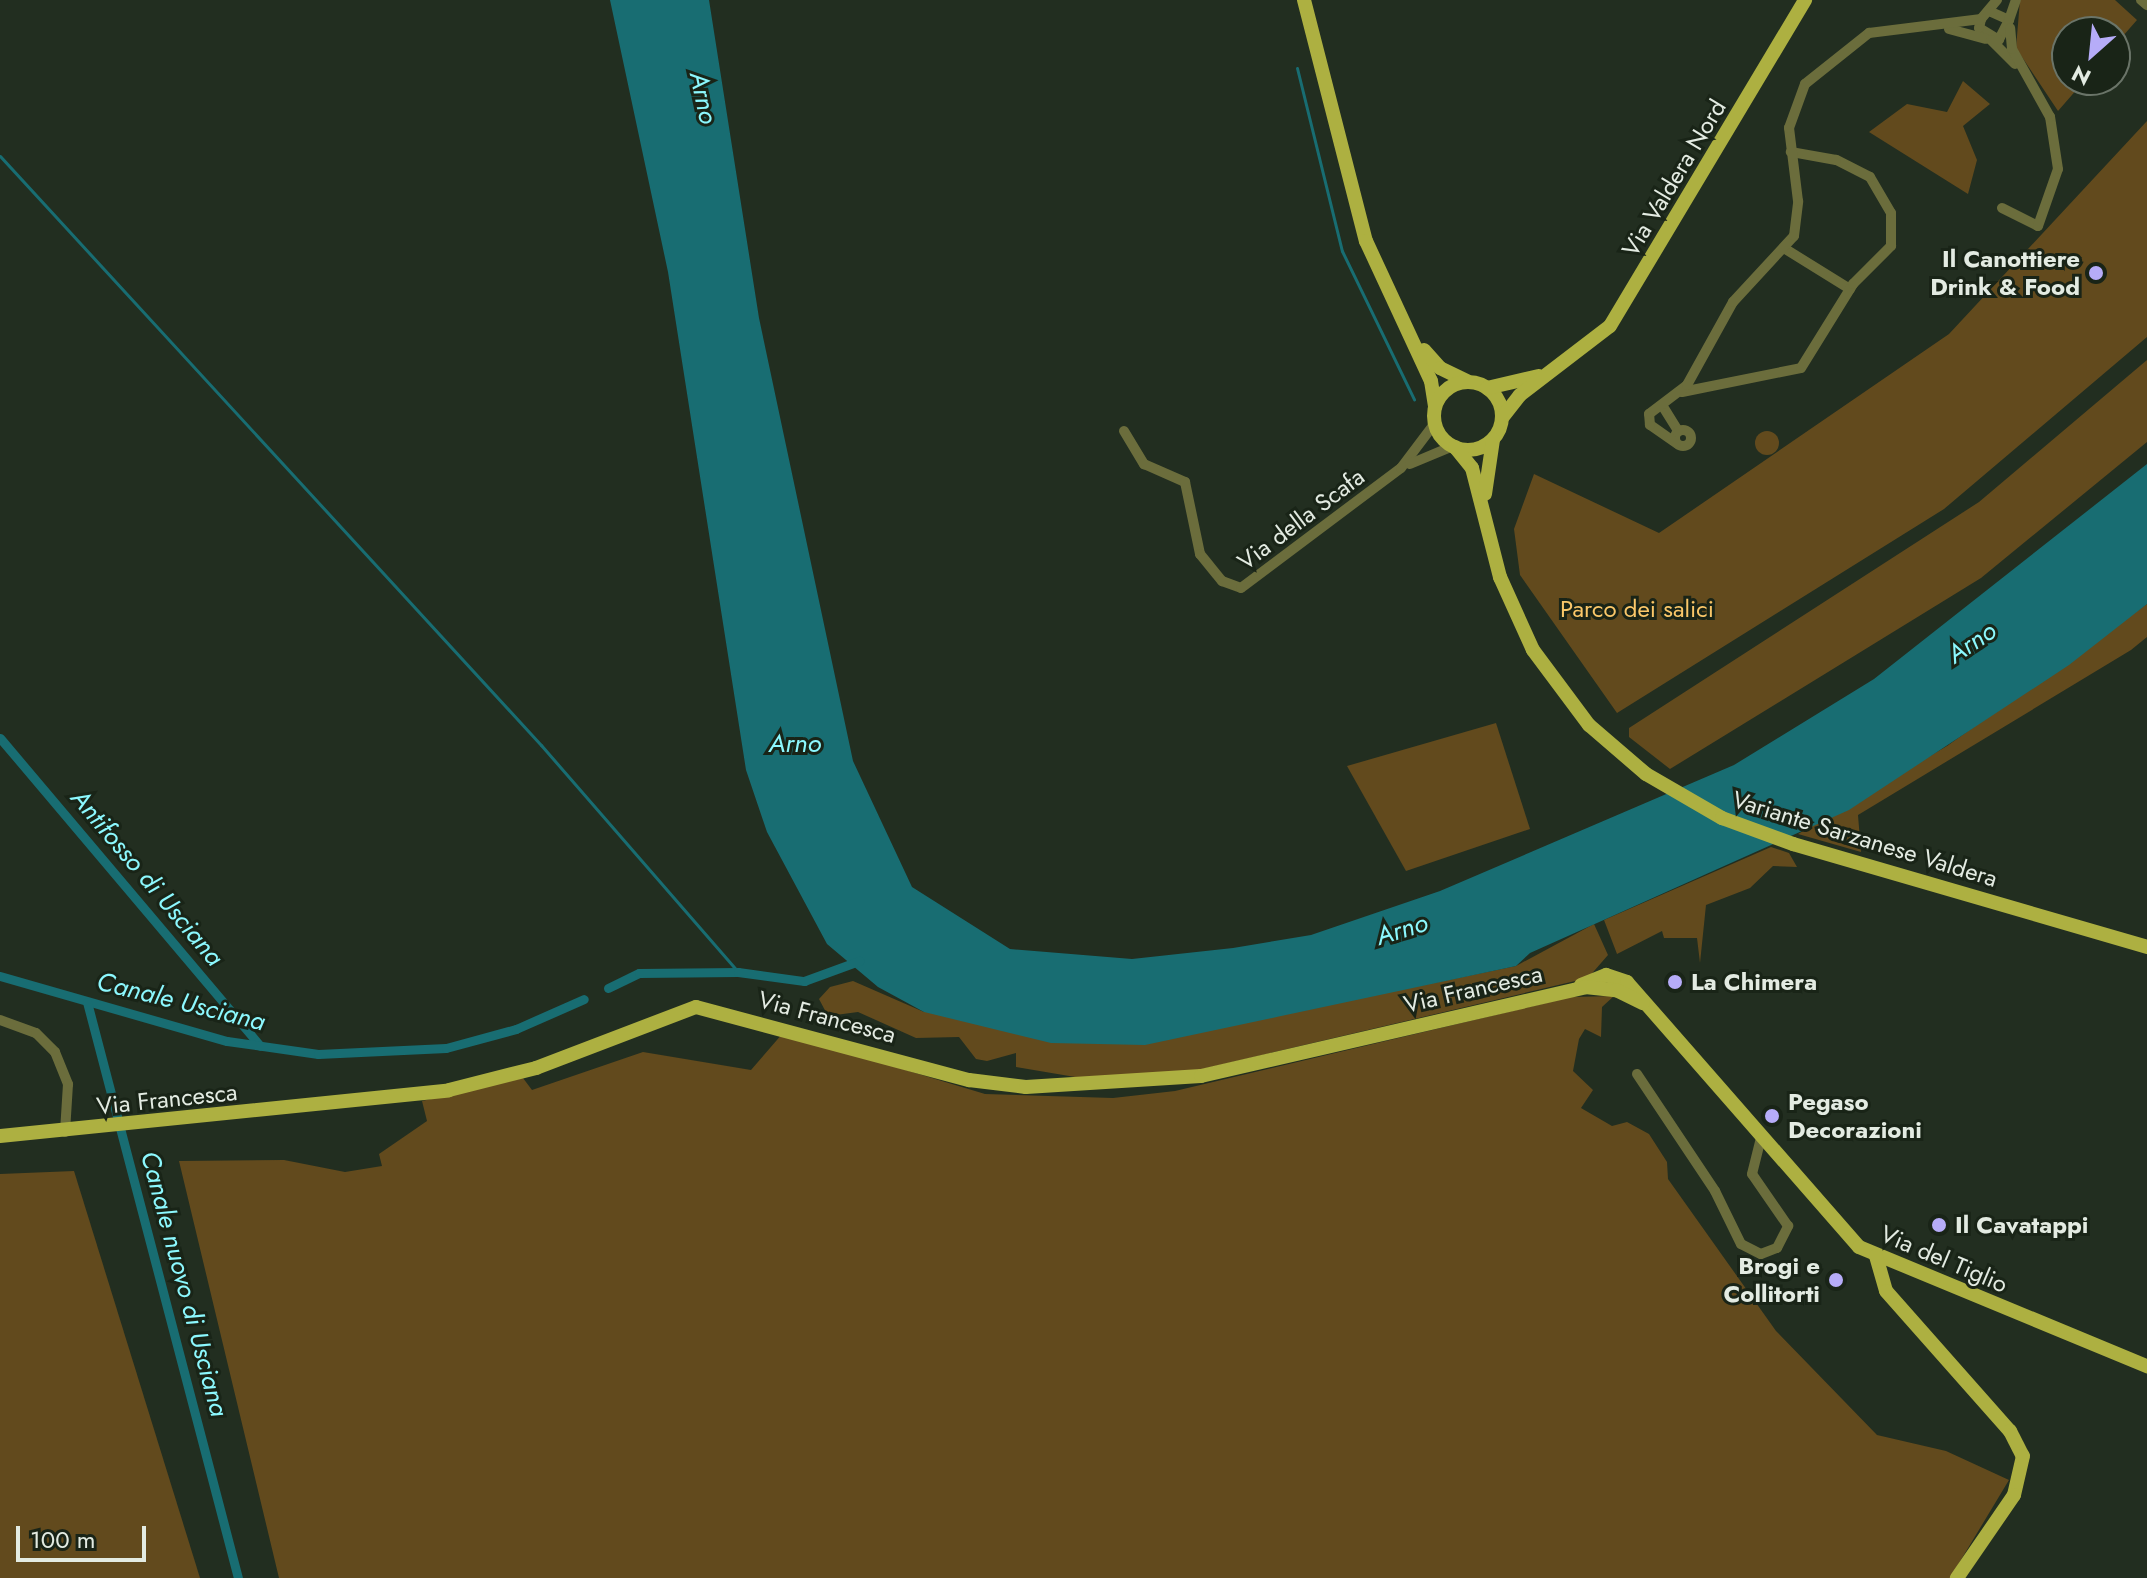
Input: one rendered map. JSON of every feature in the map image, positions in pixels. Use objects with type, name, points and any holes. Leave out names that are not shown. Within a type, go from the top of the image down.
[{"type":"main road","points":[[1304,0],[1362,229],[1406,327],[1435,407],[1435,423],[1454,447],[1476,449],[1494,437]]},
{"type":"main road","name":"Via Valdera Nord","points":[[1502,418],[1520,395],[1565,365],[1625,306],[1805,0]]},
{"type":"main road","points":[[1406,327],[1440,368],[1480,385],[1502,418],[1485,459],[1485,514]]},
{"type":"main road","points":[[1435,407],[1446,389],[1480,385],[1565,365]]},
{"type":"main road","name":"Variante Sarzanese Valdera","points":[[1454,447],[1472,468],[1512,607],[1562,692],[1632,764],[1699,807],[1793,844],[2147,947]]},
{"type":"main road","name":"Via Francesca","points":[[0,1136],[72,1132],[471,1086],[688,1007],[969,1080],[1026,1087],[1201,1076],[1569,990],[1612,975],[1643,1003]]},
{"type":"main road","name":"Via del Tiglio","points":[[1643,1003],[1839,1230],[1876,1256],[2147,1366]]},
{"type":"main road","points":[[1876,1256],[1886,1291],[2010,1431],[2023,1456],[2014,1495],[1957,1578]]},
{"type":"street","points":[[1988,40],[1985,15],[1997,0]]},
{"type":"street","points":[[2002,208],[2035,227],[2048,213],[2055,193],[2057,142],[2043,99],[2010,46],[2009,24],[2016,0]]},
{"type":"street","points":[[2141,0],[2147,5]]},
{"type":"street","points":[[1680,393],[1697,371],[1734,299],[1787,250],[1799,213],[1791,152],[1793,105],[1825,62],[1869,33],[1985,15],[2009,24]]},
{"type":"street","points":[[1988,40],[2009,24]]},
{"type":"street","points":[[1927,25],[1988,40],[2031,80]]},
{"type":"street","points":[[1662,405],[1677,437],[1648,421],[1662,405],[1680,393],[1801,368],[1850,289],[1891,246],[1889,207],[1861,170],[1791,152]]},
{"type":"street","points":[[1787,250],[1850,289]]},
{"type":"street","points":[[1697,371],[1709,385]]},
{"type":"street","points":[[1401,468],[1435,423]]},
{"type":"street","name":"Via della Scafa","points":[[1124,431],[1144,464],[1185,482],[1200,554],[1235,588],[1267,574],[1401,468]]},
{"type":"street","points":[[1401,468],[1454,447]]},
{"type":"street","points":[[0,1020],[36,1033],[55,1052],[68,1084],[72,1132]]},
{"type":"street","points":[[1637,1074],[1741,1244],[1761,1254],[1777,1248],[1788,1226],[1752,1174],[1760,1141]]},
{"type":"green space","points":[[2020,0],[2115,0],[2137,20],[2131,27],[2131,16],[2051,16],[2051,96],[2071,96],[2058,111],[2016,48]]},
{"type":"green space","points":[[1963,81],[1990,104],[1963,126],[1977,160],[1968,194],[1869,132],[1907,104],[1947,112]]},
{"type":"green space","name":"Parco dei salici","points":[[2147,121],[2147,337],[1944,509],[1617,713],[1520,575],[1514,529],[1534,474],[1659,533],[1949,334]]},
{"type":"green space","points":[[2147,360],[2147,442],[1981,578],[1670,769],[1629,737],[1629,728],[1979,502]]},
{"type":"green space","points":[[1767,431],[1776,434],[1779,443],[1776,452],[1767,455],[1758,452],[1755,443],[1758,434]]},
{"type":"green space","points":[[2147,604],[2147,637],[2131,650],[1858,815],[1861,852],[1798,834],[1947,746]]},
{"type":"green space","points":[[1496,723],[1530,829],[1406,871],[1347,766]]},
{"type":"green space","points":[[1771,847],[1789,853],[1797,867],[1773,866],[1750,888],[1706,905],[1700,963],[1697,938],[1664,938],[1662,931],[1617,954],[1604,920]]},
{"type":"green space","points":[[1594,924],[1608,955],[1588,978],[1190,1072],[1081,1078],[1016,1067],[1016,1053],[987,1061],[976,1059],[959,1037],[916,1038],[858,1012],[828,1016],[819,999],[830,987],[853,981],[924,1012],[1273,1016],[1516,966]]},
{"type":"green space","points":[[1614,996],[1602,1007],[1601,1037],[1585,1029],[1579,1039],[1573,1071],[1593,1090],[1581,1108],[1612,1126],[1627,1122],[1649,1134],[1667,1162],[1668,1179],[1776,1331],[1877,1435],[1946,1451],[2009,1480],[1950,1578],[279,1578],[179,1161],[284,1160],[345,1172],[382,1166],[379,1154],[427,1121],[422,1101],[523,1078],[532,1090],[643,1052],[751,1070],[783,1033],[985,1094],[1113,1098],[1175,1091],[1571,997]]},
{"type":"green space","points":[[74,1171],[200,1578],[0,1578],[0,1174]]},
{"type":"water","name":"Arno","points":[[610,0],[709,0],[759,318],[853,761],[912,887],[1010,949],[1132,959],[1233,948],[1311,935],[1440,891],[1734,765],[1874,679],[2147,464],[2147,604],[2069,665],[1849,810],[1530,953],[1516,966],[1145,1045],[1051,1043],[924,1012],[878,987],[827,944],[767,832],[746,770],[668,272]]},
{"type":"waterway","points":[[1297,68],[1342,251],[1414,399]]},
{"type":"waterway","points":[[0,156],[541,745],[738,972]]},
{"type":"waterway","name":"Antifosso di Usciana","points":[[0,738],[260,1046]]},
{"type":"waterway","name":"Canale Usciana","points":[[608,988],[639,973],[738,972],[804,981],[859,961]]},
{"type":"waterway","name":"Canale Usciana","points":[[0,976],[227,1041],[318,1054],[446,1048],[516,1029],[584,999]]},
{"type":"waterway","name":"Canale nuovo di Usciana","points":[[87,1002],[238,1578]]},
{"type":"place","name":"Il Canottiere Drink & Food","points":[[2096,273]]},
{"type":"place","name":"La Chimera","points":[[1675,982]]},
{"type":"place","name":"Pegaso Decorazioni","points":[[1772,1116]]},
{"type":"place","name":"Il Cavatappi","points":[[1939,1225]]},
{"type":"place","name":"Brogi e Collitorti","points":[[1836,1280]]}]
